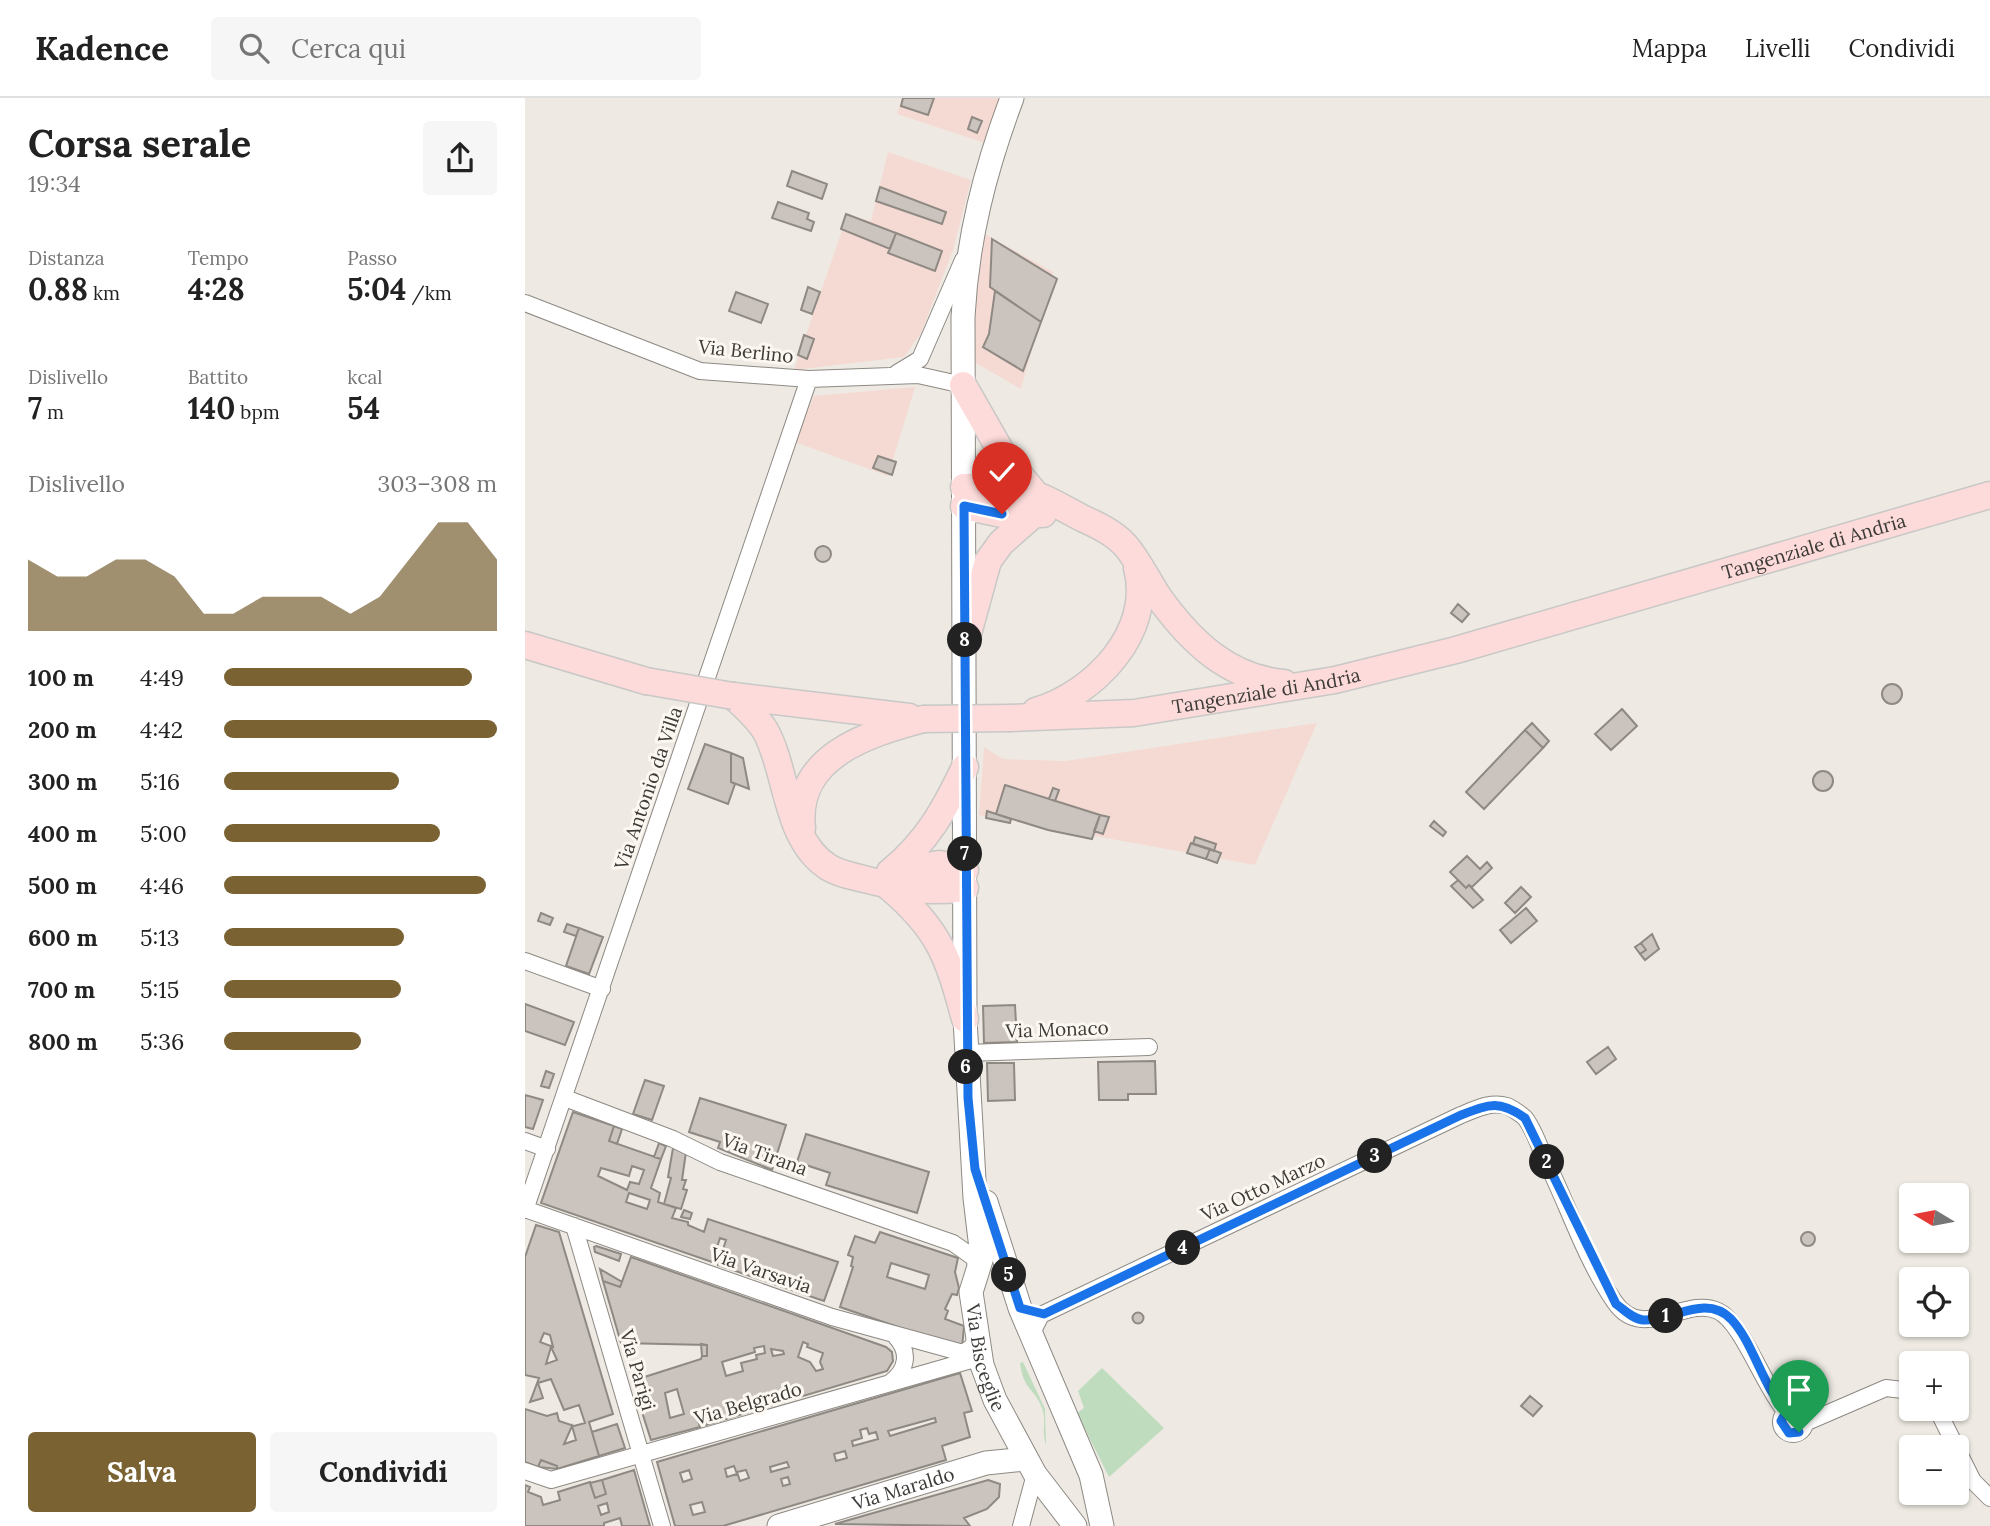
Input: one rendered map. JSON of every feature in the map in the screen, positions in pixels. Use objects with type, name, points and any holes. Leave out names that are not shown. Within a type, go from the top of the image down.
[{"type":"main road","name":"Via Bisceglie","points":[[1012,98],[979,196],[968,248],[963,385],[965,1019],[975,1198],[982,1257],[971,1292],[982,1365],[1010,1430],[1031,1467],[1075,1526]]},
{"type":"main road","points":[[963,385],[1033,503]]},
{"type":"main road","points":[[964,497],[988,486],[1079,516],[1110,532],[1135,560],[1160,599],[1193,638],[1238,673],[1286,683],[1335,680]]},
{"type":"main road","name":"Tangenziale di Andria","points":[[525,645],[646,681],[733,696],[923,719],[1134,713],[1335,680],[1456,650],[1990,495]]},
{"type":"main road","points":[[965,640],[988,561],[1033,503]]},
{"type":"main road","points":[[1011,718],[1051,707],[1075,694],[1089,685],[1112,659],[1130,634],[1138,610],[1141,583],[1135,560]]},
{"type":"main road","points":[[733,696],[755,717],[769,739],[804,838],[816,856],[829,868],[882,879],[939,864],[965,879]]},
{"type":"main road","points":[[804,838],[803,800],[807,788],[823,765],[849,744],[923,719]]},
{"type":"main road","points":[[882,879],[910,856],[933,830],[965,767]]},
{"type":"main road","points":[[882,879],[914,909],[936,936],[951,968],[965,1019]]},
{"type":"main road","name":"Via Bisceglie","points":[[975,1169],[1027,1314],[1094,1484],[1102,1526]]},
{"type":"main road","points":[[973,1313],[977,1293],[989,1281],[999,1282],[1027,1314]]},
{"type":"main road","points":[[986,1463],[1005,1447],[1010,1430]]},
{"type":"main road","name":"Via Maraldo","points":[[779,1526],[824,1520],[986,1463],[1031,1467]]},
{"type":"main road","points":[[1055,1500],[1070,1510],[1084,1509],[1091,1500],[1094,1484]]},
{"type":"street","name":"Via Berlino","points":[[891,375],[920,359],[968,248]]},
{"type":"street","name":"Via Berlino","points":[[525,303],[700,371],[810,379],[931,376],[963,385]]},
{"type":"street","name":"Via Antonio da Villa","points":[[525,1209],[810,379]]},
{"type":"street","points":[[525,961],[602,989]]},
{"type":"street","name":"Via Monaco","points":[[966,1053],[1149,1047]]},
{"type":"street","name":"Via Tirana","points":[[565,1098],[673,1139],[720,1162],[953,1243],[974,1258],[978,1276]]},
{"type":"street","name":"Via Otto Marzo","points":[[1027,1314],[1461,1115],[1487,1105],[1508,1106],[1525,1118],[1616,1304],[1635,1318],[1646,1320],[1701,1308],[1717,1310],[1731,1320],[1771,1395],[1786,1412],[1781,1421],[1789,1433],[1799,1432],[1805,1423],[1886,1388],[1899,1390]]},
{"type":"street","points":[[525,1141],[547,1149]]},
{"type":"street","points":[[953,1243],[966,1238],[973,1228],[975,1198]]},
{"type":"street","name":"Via Varsavia","points":[[525,1209],[896,1337],[963,1353],[973,1346],[976,1336]]},
{"type":"street","name":"Via Parigi","points":[[574,1226],[662,1526]]},
{"type":"street","points":[[889,1384],[901,1372],[905,1361],[904,1346],[896,1337]]},
{"type":"street","name":"Via Belgrado","points":[[525,1471],[551,1480],[971,1360],[982,1365]]},
{"type":"street","points":[[1943,1421],[1973,1481],[1990,1498]]},
{"type":"street","points":[[1021,1526],[1031,1467]]},
{"type":"street","points":[[1026,1508],[1037,1501],[1055,1500]]},
{"type":"shaded area","points":[[902,98],[1000,98],[985,143],[897,114]]},
{"type":"shaded area","points":[[888,152],[971,180],[953,250],[921,333],[904,357],[794,370],[847,216],[871,221]]},
{"type":"shaded area","points":[[981,232],[1053,272],[1021,389],[972,361]]},
{"type":"shaded area","points":[[915,387],[888,476],[795,442],[814,396]]},
{"type":"shaded area","points":[[1317,723],[1255,865],[979,815],[984,747],[1003,759],[1066,761]]},
{"type":"green space","points":[[1023,1362],[1045,1409],[1046,1445],[1043,1413],[1039,1401],[1024,1379],[1020,1363]]},
{"type":"green space","points":[[1102,1368],[1164,1428],[1109,1477],[1077,1413],[1084,1408],[1078,1391]]},
{"type":"building","points":[[903,98],[934,98],[928,115],[901,106]]},
{"type":"building","points":[[972,117],[982,121],[977,133],[968,129]]},
{"type":"building","points":[[792,171],[827,184],[822,199],[787,186]]},
{"type":"building","points":[[880,187],[946,212],[942,224],[876,201]]},
{"type":"building","points":[[778,202],[809,213],[807,219],[814,222],[811,231],[772,218]]},
{"type":"building","points":[[846,214],[896,233],[890,249],[841,229]]},
{"type":"building","points":[[896,233],[942,251],[935,271],[888,253]]},
{"type":"building","points":[[992,239],[1057,279],[1041,322],[990,287]]},
{"type":"building","points":[[808,287],[820,292],[812,314],[801,310]]},
{"type":"building","points":[[995,291],[1041,322],[1023,371],[983,347],[989,334]]},
{"type":"building","points":[[736,292],[768,304],[761,323],[729,311]]},
{"type":"building","points":[[804,335],[814,339],[807,359],[798,355]]},
{"type":"building","points":[[878,456],[896,462],[892,475],[873,468]]},
{"type":"building","points":[[823,546],[829,548],[829,560],[823,562],[817,560],[815,554],[817,548]]},
{"type":"building","points":[[1458,604],[1469,614],[1462,622],[1451,613]]},
{"type":"building","points":[[1892,684],[1899,687],[1902,694],[1899,701],[1892,704],[1885,701],[1882,694],[1885,687]]},
{"type":"building","points":[[1622,709],[1637,726],[1611,750],[1595,734]]},
{"type":"building","points":[[1532,723],[1549,741],[1543,748],[1525,730]]},
{"type":"building","points":[[1525,730],[1543,748],[1484,809],[1466,792]]},
{"type":"building","points":[[705,744],[731,753],[731,782],[735,784],[728,804],[688,789]]},
{"type":"building","points":[[731,753],[743,758],[749,789],[731,782]]},
{"type":"building","points":[[1823,771],[1830,774],[1833,781],[1830,788],[1823,791],[1816,788],[1813,781],[1816,774]]},
{"type":"building","points":[[1005,785],[1100,815],[1092,839],[1048,830],[996,814]]},
{"type":"building","points":[[1053,788],[1059,790],[1055,801],[1049,799]]},
{"type":"building","points":[[987,811],[1011,819],[1010,823],[986,818]]},
{"type":"building","points":[[1100,815],[1109,817],[1103,834],[1094,831]]},
{"type":"building","points":[[1434,821],[1446,832],[1443,836],[1430,826]]},
{"type":"building","points":[[1195,837],[1216,844],[1214,851],[1193,844]]},
{"type":"building","points":[[1191,843],[1210,849],[1206,859],[1187,853]]},
{"type":"building","points":[[1210,849],[1221,853],[1217,863],[1206,859]]},
{"type":"building","points":[[1467,856],[1480,869],[1487,862],[1492,868],[1472,887],[1469,885],[1466,888],[1450,872]]},
{"type":"building","points":[[1458,880],[1466,888],[1469,885],[1483,900],[1473,908],[1451,886]]},
{"type":"building","points":[[1521,887],[1531,897],[1515,913],[1505,903]]},
{"type":"building","points":[[1526,908],[1537,921],[1511,943],[1500,930]]},
{"type":"building","points":[[541,913],[553,918],[550,925],[538,921]]},
{"type":"building","points":[[567,924],[579,928],[576,936],[564,932]]},
{"type":"building","points":[[579,928],[603,937],[589,974],[566,966]]},
{"type":"building","points":[[1652,934],[1659,949],[1645,960],[1640,954],[1646,950],[1641,943]]},
{"type":"building","points":[[1641,943],[1646,950],[1640,954],[1635,947]]},
{"type":"building","points":[[525,1004],[574,1022],[565,1045],[525,1031]]},
{"type":"building","points":[[1015,1005],[1017,1042],[984,1043],[983,1006]]},
{"type":"building","points":[[1608,1047],[1616,1059],[1596,1074],[1587,1062]]},
{"type":"building","points":[[1155,1061],[1156,1094],[1128,1094],[1128,1100],[1099,1100],[1098,1062]]},
{"type":"building","points":[[987,1063],[1014,1063],[1015,1100],[988,1101]]},
{"type":"building","points":[[546,1071],[554,1074],[549,1088],[541,1086]]},
{"type":"building","points":[[645,1080],[664,1086],[652,1120],[633,1114]]},
{"type":"building","points":[[525,1095],[543,1100],[533,1129],[525,1127]]},
{"type":"building","points":[[700,1098],[786,1125],[772,1170],[718,1148],[720,1142],[689,1132]]},
{"type":"building","points":[[573,1112],[614,1126],[609,1141],[661,1159],[651,1188],[660,1193],[658,1202],[676,1208],[672,1218],[688,1222],[688,1225],[704,1232],[708,1219],[838,1262],[824,1301],[718,1265],[726,1240],[720,1238],[712,1262],[541,1203]],"holes":[[[632,1166],[644,1170],[639,1184],[630,1182],[627,1190],[598,1176],[601,1168],[629,1176]],[[629,1193],[650,1200],[647,1209],[626,1202]]]},
{"type":"building","points":[[614,1126],[622,1129],[617,1144],[609,1141]]},
{"type":"building","points":[[806,1134],[929,1172],[917,1213],[826,1185],[830,1173],[797,1162]]},
{"type":"building","points":[[659,1143],[666,1146],[661,1159],[654,1157]]},
{"type":"building","points":[[673,1148],[686,1152],[682,1180],[686,1180],[683,1189],[687,1190],[681,1209],[664,1204],[671,1178],[668,1177]]},
{"type":"building","points":[[684,1210],[692,1213],[690,1219],[681,1217]]},
{"type":"building","points":[[536,1225],[559,1232],[613,1414],[589,1422],[599,1456],[557,1469],[557,1466],[541,1460],[538,1467],[525,1462],[525,1409],[547,1416],[557,1413],[559,1421],[574,1426],[585,1423],[579,1405],[564,1410],[551,1379],[538,1383],[543,1398],[530,1402],[539,1378],[525,1375],[525,1257]],"holes":[[[544,1333],[550,1335],[553,1347],[540,1342]],[[551,1347],[557,1360],[546,1364]],[[572,1426],[576,1440],[564,1444]]]},
{"type":"building","points":[[880,1232],[958,1258],[955,1272],[959,1288],[957,1295],[952,1294],[945,1309],[948,1311],[945,1319],[964,1326],[962,1349],[840,1307],[853,1267],[853,1257],[848,1255],[855,1236],[875,1243]],"holes":[[[891,1263],[929,1275],[925,1289],[887,1277]]]},
{"type":"building","points":[[1805,1232],[1811,1232],[1815,1239],[1811,1246],[1805,1246],[1801,1242],[1801,1236]]},
{"type":"building","points":[[596,1246],[621,1254],[619,1261],[595,1252]]},
{"type":"building","points":[[631,1257],[886,1347],[892,1352],[893,1361],[887,1371],[706,1425],[704,1419],[698,1421],[700,1427],[651,1440],[632,1381],[701,1359],[702,1356],[707,1356],[707,1345],[621,1343],[603,1281],[620,1287]],"holes":[[[803,1342],[808,1344],[807,1347],[823,1353],[820,1362],[823,1369],[816,1371],[810,1362],[798,1357]],[[764,1346],[765,1353],[756,1355],[757,1359],[741,1363],[743,1371],[726,1376],[722,1362],[755,1352],[754,1348]],[[771,1349],[783,1351],[784,1354],[773,1356]],[[677,1389],[684,1414],[670,1418],[665,1393]]]},
{"type":"building","points":[[600,1269],[622,1282],[620,1287],[603,1281]]},
{"type":"building","points":[[1138,1312],[1144,1318],[1138,1324],[1132,1318]]},
{"type":"building","points":[[701,1344],[707,1345],[707,1356],[702,1356]]},
{"type":"building","points":[[960,1373],[972,1411],[964,1413],[970,1437],[942,1446],[946,1460],[723,1526],[675,1526],[657,1462]],"holes":[[[935,1418],[936,1422],[890,1436],[888,1431]],[[867,1428],[869,1434],[876,1432],[878,1439],[853,1446],[852,1441],[862,1438],[860,1430]],[[845,1451],[847,1458],[836,1461],[834,1454]],[[787,1462],[789,1467],[771,1472],[770,1467]],[[734,1466],[737,1474],[727,1477],[725,1469]],[[689,1470],[692,1479],[683,1482],[680,1473]],[[746,1470],[749,1478],[740,1481],[737,1472]],[[788,1477],[790,1484],[783,1486],[781,1479]],[[702,1502],[705,1512],[693,1515],[690,1505]]]},
{"type":"building","points":[[1530,1396],[1542,1406],[1533,1416],[1521,1406]]},
{"type":"building","points":[[617,1424],[625,1448],[599,1456],[592,1432]]},
{"type":"building","points":[[541,1460],[557,1466],[557,1469],[538,1467]]},
{"type":"building","points":[[634,1470],[650,1526],[622,1526],[620,1518],[604,1523],[604,1526],[525,1526],[525,1485],[530,1487],[528,1492],[541,1497],[543,1505],[560,1500],[558,1492],[590,1482],[595,1498],[606,1494],[602,1480]],"holes":[[[607,1503],[609,1512],[601,1515],[598,1506]]]},
{"type":"building","points":[[602,1480],[606,1494],[595,1498],[590,1483]]},
{"type":"building","points":[[988,1480],[1000,1484],[999,1497],[987,1509],[964,1518],[970,1526],[835,1524]]},
{"type":"route","points":[[1002,514],[964,506],[966,1053],[975,1169],[1020,1308],[1044,1314],[1461,1115],[1487,1105],[1508,1106],[1525,1118],[1565,1197],[1594,1266],[1616,1304],[1635,1318],[1646,1320],[1701,1308],[1717,1310],[1731,1320],[1771,1395],[1786,1412],[1781,1421],[1783,1428],[1789,1433],[1799,1432]]}]
